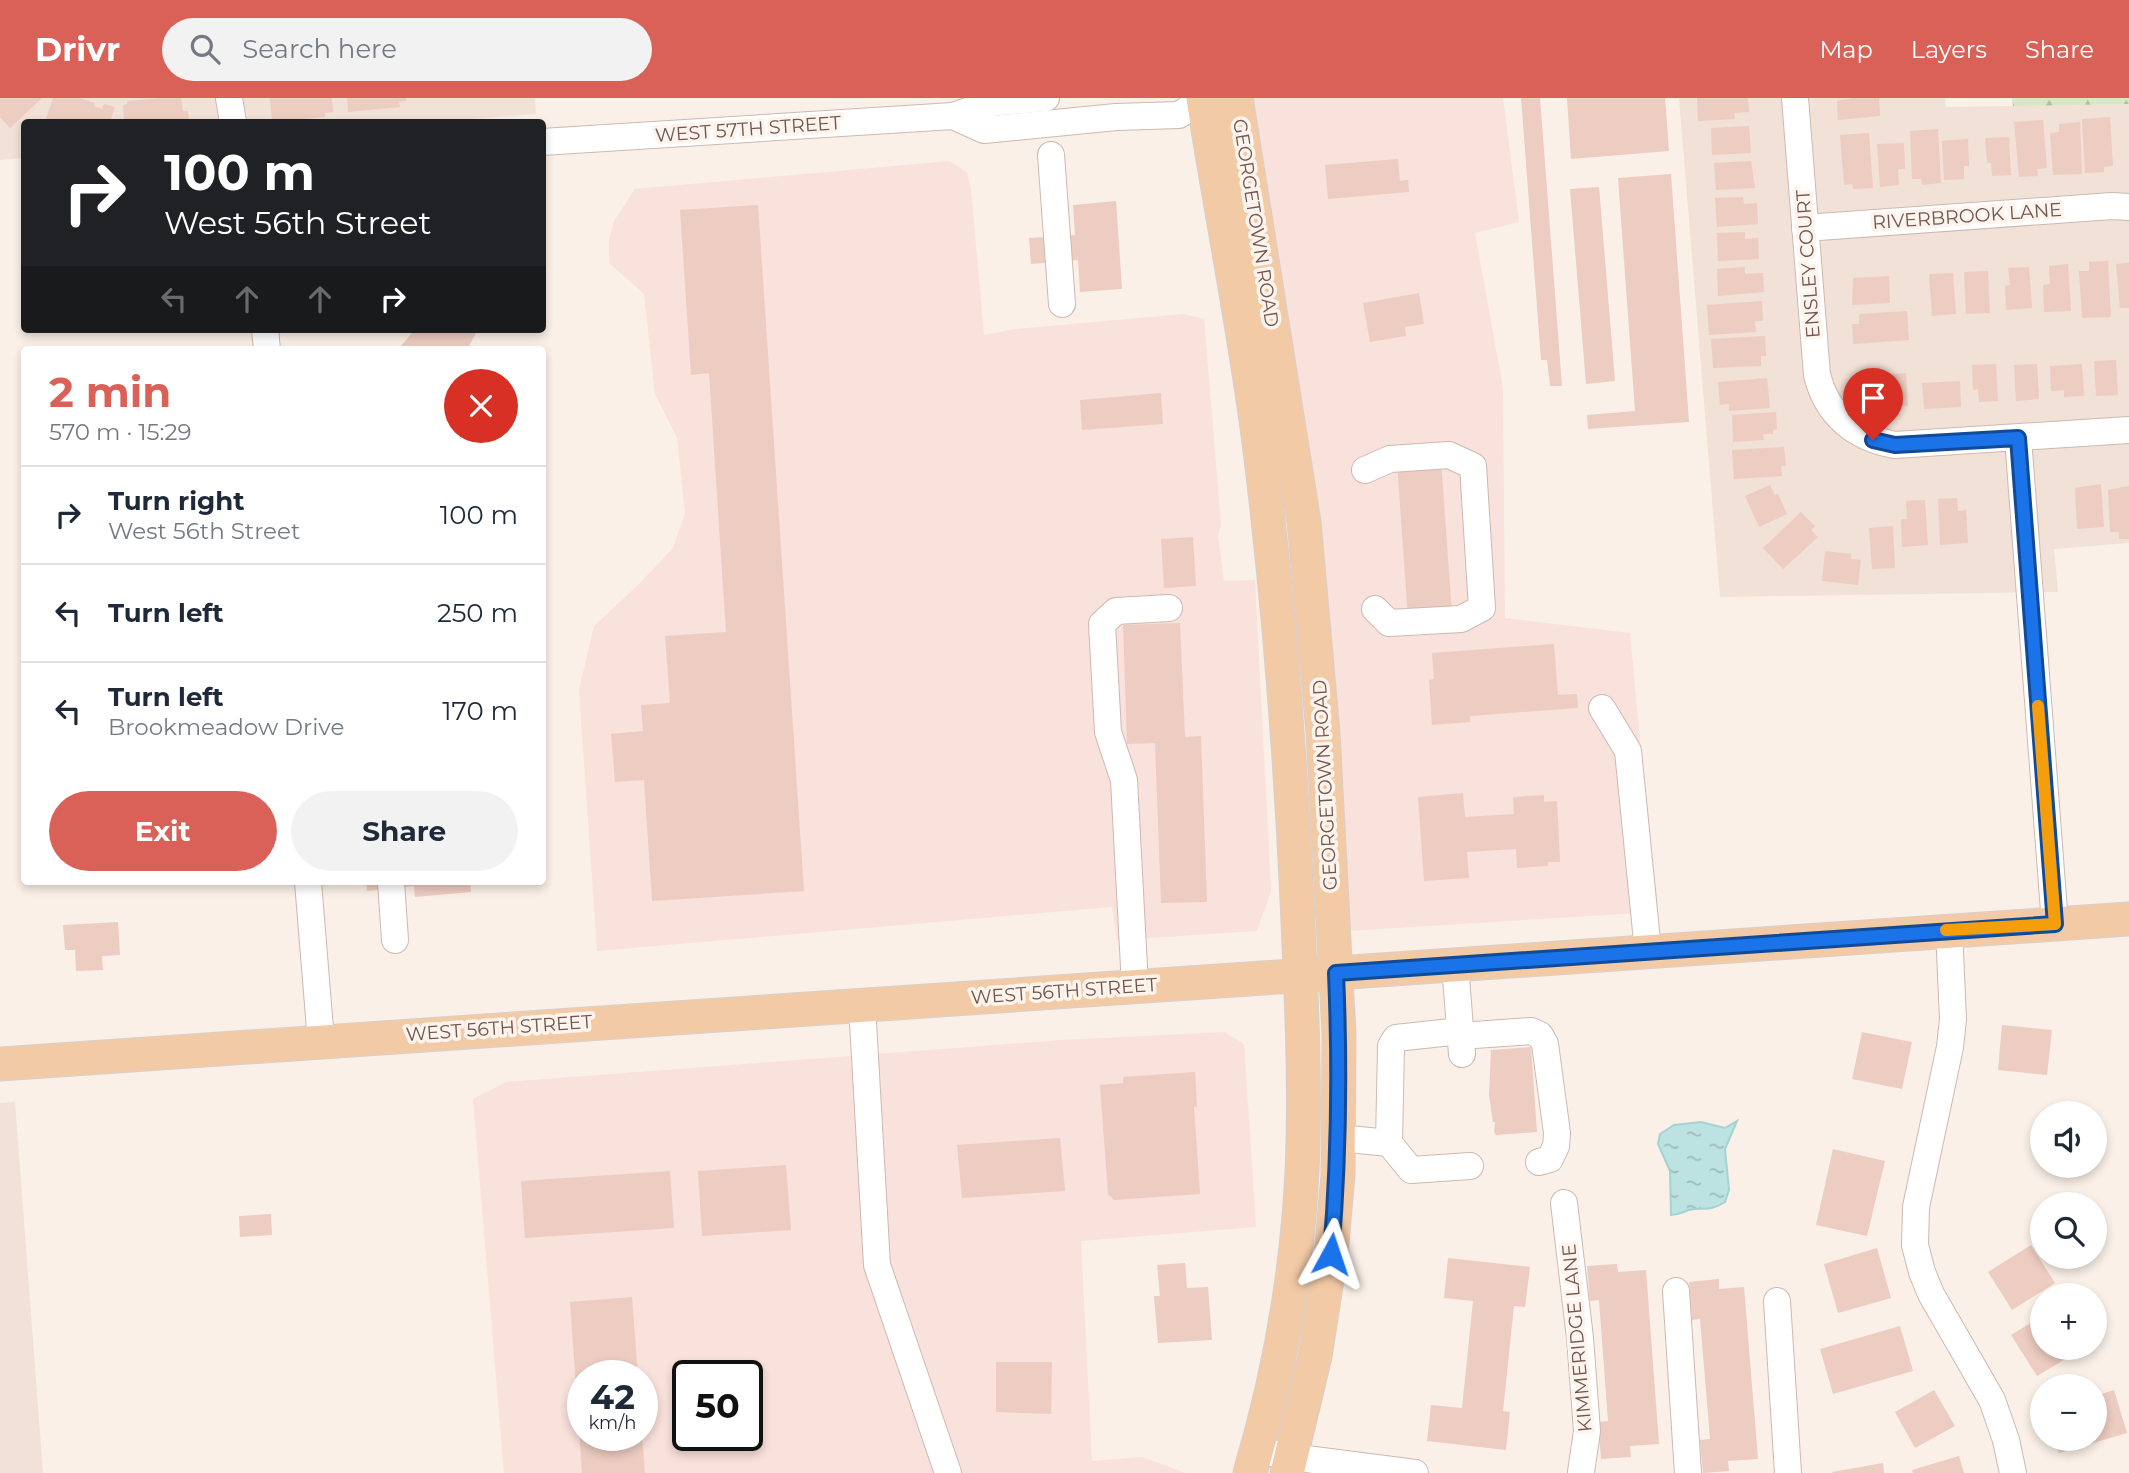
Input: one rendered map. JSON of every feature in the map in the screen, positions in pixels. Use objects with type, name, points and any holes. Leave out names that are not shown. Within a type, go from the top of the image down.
[{"type":"main road","name":"GEORGETOWN ROAD","points":[[1208,98],[1259,439],[1279,605],[1300,975],[1303,1104],[1299,1211],[1281,1352],[1253,1461]]},
{"type":"main road","name":"GEORGETOWN ROAD","points":[[1237,98],[1304,522],[1318,660],[1339,1035],[1339,1138],[1331,1254],[1311,1377],[1289,1465]]},
{"type":"main road","name":"WEST 56TH STREET","points":[[0,1064],[2129,919]]},
{"type":"street","points":[[229,98],[232,119]]},
{"type":"street","name":"WEST 57TH STREET","points":[[546,142],[953,116],[991,103],[1046,98]]},
{"type":"street","name":"WEST 57TH STREET","points":[[953,116],[984,130],[1116,117],[1179,115],[1208,98]]},
{"type":"street","name":"ENSLEY COURT","points":[[1795,98],[1817,375],[1826,400],[1844,423],[1861,435],[1895,445],[2018,438]]},
{"type":"street","points":[[1051,155],[1062,304]]},
{"type":"street","name":"RIVERBROOK LANE","points":[[1805,228],[2129,207]]},
{"type":"street","points":[[2055,924],[2018,438],[2129,430]]},
{"type":"street","points":[[1365,470],[1390,459],[1449,455],[1472,466],[1474,479],[1482,608],[1461,619],[1389,622],[1375,610]]},
{"type":"street","points":[[1135,986],[1125,780],[1108,732],[1102,624],[1116,611],[1169,608]]},
{"type":"street","points":[[1602,708],[1629,751],[1648,951]]},
{"type":"street","points":[[308,885],[321,1041]]},
{"type":"street","points":[[391,885],[394,940]]},
{"type":"street","points":[[1948,930],[1953,1002],[1952,1033],[1916,1207],[1915,1245],[1931,1294],[1992,1400],[2006,1440],[2013,1473]]},
{"type":"street","points":[[1455,964],[1461,1040]]},
{"type":"street","points":[[862,1005],[877,1265],[948,1473]]},
{"type":"street","points":[[1471,1166],[1411,1170],[1389,1143],[1391,1046],[1396,1038],[1461,1040],[1531,1031],[1540,1035],[1545,1044],[1557,1133],[1556,1146],[1550,1159],[1539,1162]]},
{"type":"street","points":[[1339,1138],[1389,1143]]},
{"type":"street","name":"KIMMERIDGE LANE","points":[[1564,1203],[1580,1338],[1587,1431],[1582,1473]]},
{"type":"street","points":[[1676,1291],[1688,1473]]},
{"type":"street","points":[[1777,1301],[1788,1473]]},
{"type":"street","points":[[1253,1461],[1415,1473]]},
{"type":"street","points":[[1565,1473],[1582,1473]]},
{"type":"shaded area","points":[[0,98],[535,98],[536,114],[472,119],[21,119],[21,158],[0,160]]},
{"type":"shaded area","points":[[1247,98],[1503,98],[1519,222],[1475,233],[1503,388],[1505,618],[1630,633],[1656,912],[1347,931]]},
{"type":"shaded area","points":[[1679,98],[1945,98],[1946,107],[2129,104],[2129,543],[2054,549],[2058,592],[1720,597]]},
{"type":"shaded area","points":[[949,161],[967,172],[971,190],[984,335],[1015,329],[1183,314],[1204,319],[1221,524],[1218,537],[1224,581],[1255,580],[1271,891],[1257,931],[1117,940],[1112,907],[597,951],[579,690],[594,626],[673,548],[685,513],[677,438],[655,394],[644,294],[609,263],[609,240],[614,221],[635,189]]},
{"type":"shaded area","points":[[1224,1032],[1244,1044],[1256,1227],[1081,1241],[1092,1461],[1142,1457],[1186,1473],[504,1473],[473,1099],[506,1082],[1062,1040]]},
{"type":"shaded area","points":[[15,1102],[43,1473],[0,1473],[0,1103]]},
{"type":"green space","points":[[2012,98],[2129,98],[2129,104],[2013,106]]},
{"type":"water","points":[[1737,1121],[1725,1149],[1729,1190],[1725,1202],[1711,1208],[1671,1215],[1670,1171],[1658,1144],[1660,1134],[1674,1125],[1701,1122],[1725,1128]]},
{"type":"building","points":[[0,98],[42,98],[10,128],[0,117]]},
{"type":"building","points":[[53,98],[80,98],[95,103],[94,106],[102,109],[104,104],[115,107],[111,119],[46,119]]},
{"type":"building","points":[[181,98],[183,111],[188,111],[189,119],[124,119],[123,105],[127,104],[127,101]]},
{"type":"building","points":[[270,98],[332,98],[333,112],[325,113],[325,117],[272,119]]},
{"type":"building","points":[[347,98],[406,98],[407,101],[399,102],[400,107],[348,112]]},
{"type":"building","points":[[1521,98],[1540,98],[1562,386],[1550,386],[1547,360],[1541,360]]},
{"type":"building","points":[[1567,98],[1665,98],[1669,151],[1571,159]]},
{"type":"building","points":[[1697,98],[1748,98],[1749,112],[1734,113],[1735,119],[1698,121]]},
{"type":"building","points":[[1879,98],[1880,116],[1838,120],[1837,101]]},
{"type":"building","points":[[2110,117],[2113,166],[2104,167],[2104,172],[2085,173],[2082,119]]},
{"type":"building","points":[[2043,120],[2047,168],[2037,169],[2038,176],[2019,177],[2014,122]]},
{"type":"building","points":[[2080,122],[2082,174],[2053,175],[2050,133],[2059,132],[2059,124]]},
{"type":"building","points":[[1749,126],[1751,153],[1712,155],[1711,128]]},
{"type":"building","points":[[1938,129],[1941,183],[1922,185],[1921,179],[1912,179],[1910,131]]},
{"type":"building","points":[[1869,133],[1873,188],[1853,189],[1852,184],[1844,185],[1840,135]]},
{"type":"building","points":[[2009,137],[2011,175],[1992,176],[1991,163],[1987,163],[1985,138]]},
{"type":"building","points":[[1968,139],[1969,166],[1964,166],[1964,179],[1944,180],[1942,141]]},
{"type":"building","points":[[1904,143],[1905,169],[1898,169],[1899,185],[1880,187],[1877,144]]},
{"type":"building","points":[[1398,159],[1400,181],[1408,180],[1409,192],[1328,199],[1325,165]]},
{"type":"building","points":[[1751,161],[1755,188],[1716,190],[1714,163]]},
{"type":"building","points":[[1671,174],[1689,422],[1588,429],[1587,415],[1635,411],[1618,178]]},
{"type":"building","points":[[1599,187],[1615,381],[1586,384],[1570,189]]},
{"type":"building","points":[[1743,197],[1744,204],[1757,203],[1758,224],[1717,227],[1715,198]]},
{"type":"building","points":[[1116,201],[1122,289],[1080,292],[1078,260],[1031,264],[1029,238],[1075,235],[1073,205]]},
{"type":"building","points":[[758,205],[804,891],[652,901],[644,780],[615,782],[611,734],[643,731],[641,705],[670,703],[665,636],[726,632],[709,373],[691,375],[680,210]]},
{"type":"building","points":[[1745,232],[1745,239],[1758,238],[1759,259],[1718,261],[1717,233]]},
{"type":"building","points":[[2108,261],[2111,317],[2082,318],[2079,271],[2089,271],[2089,262]]},
{"type":"building","points":[[2129,263],[2129,308],[2120,308],[2116,264]]},
{"type":"building","points":[[2068,264],[2071,311],[2044,312],[2043,285],[2050,284],[2049,266]]},
{"type":"building","points":[[1745,267],[1745,274],[1763,273],[1764,292],[1718,296],[1717,269]]},
{"type":"building","points":[[2029,267],[2032,308],[2006,310],[2005,286],[2010,285],[2008,268]]},
{"type":"building","points":[[1988,271],[1990,313],[1966,314],[1964,272]]},
{"type":"building","points":[[1953,273],[1956,314],[1932,316],[1929,274]]},
{"type":"building","points":[[1889,276],[1890,303],[1852,305],[1853,278]]},
{"type":"building","points":[[1419,293],[1424,324],[1405,327],[1406,336],[1370,342],[1363,303]]},
{"type":"building","points":[[1762,301],[1763,321],[1755,321],[1756,332],[1709,335],[1707,305]]},
{"type":"building","points":[[1907,311],[1909,340],[1853,344],[1852,324],[1859,324],[1859,314]]},
{"type":"building","points":[[412,333],[476,333],[469,346],[401,346]]},
{"type":"building","points":[[1765,336],[1766,356],[1761,356],[1761,366],[1713,368],[1711,339]]},
{"type":"building","points":[[2116,360],[2118,395],[2096,396],[2094,361]]},
{"type":"building","points":[[1996,364],[1998,401],[1979,402],[1978,389],[1973,390],[1972,365]]},
{"type":"building","points":[[2037,364],[2039,399],[2016,401],[2014,365]]},
{"type":"building","points":[[2082,364],[2084,396],[2064,397],[2064,390],[2051,391],[2050,366]]},
{"type":"building","points":[[1906,373],[1908,406],[1889,407],[1888,399],[1877,400],[1875,375]]},
{"type":"building","points":[[1767,378],[1770,408],[1729,411],[1729,404],[1720,405],[1718,382]]},
{"type":"building","points":[[1960,381],[1961,407],[1924,409],[1922,383]]},
{"type":"building","points":[[1161,393],[1163,424],[1082,430],[1080,400]]},
{"type":"building","points":[[1776,412],[1777,429],[1773,430],[1773,434],[1763,434],[1764,440],[1733,442],[1732,415]]},
{"type":"building","points":[[1784,447],[1786,466],[1781,466],[1782,476],[1734,479],[1732,450]]},
{"type":"building","points":[[1441,460],[1452,613],[1408,618],[1397,463]]},
{"type":"building","points":[[2101,484],[2104,527],[2077,529],[2075,488]]},
{"type":"building","points":[[1770,485],[1775,495],[1778,494],[1787,514],[1759,527],[1745,496]]},
{"type":"building","points":[[2129,486],[2129,539],[2119,539],[2119,532],[2110,532],[2108,490]]},
{"type":"building","points":[[1957,498],[1958,511],[1966,510],[1968,543],[1940,545],[1938,499]]},
{"type":"building","points":[[1925,500],[1928,545],[1902,547],[1901,519],[1907,519],[1906,501]]},
{"type":"building","points":[[1801,512],[1815,526],[1811,530],[1818,537],[1783,569],[1763,548]]},
{"type":"building","points":[[1893,526],[1895,568],[1872,569],[1869,528]]},
{"type":"building","points":[[1193,537],[1196,586],[1164,588],[1161,539]]},
{"type":"building","points":[[1825,551],[1851,554],[1851,559],[1861,560],[1858,585],[1822,581]]},
{"type":"building","points":[[1180,623],[1185,737],[1201,736],[1207,902],[1161,903],[1155,743],[1127,744],[1123,625]]},
{"type":"building","points":[[1554,644],[1558,695],[1577,694],[1578,708],[1470,716],[1470,722],[1432,725],[1429,680],[1434,679],[1432,653]]},
{"type":"building","points":[[1463,793],[1465,817],[1514,814],[1513,797],[1544,795],[1544,802],[1557,801],[1560,862],[1548,862],[1548,866],[1517,868],[1516,849],[1467,852],[1469,878],[1424,881],[1418,797]]},
{"type":"building","points":[[366,885],[470,885],[471,892],[415,897],[414,886],[367,891]]},
{"type":"building","points":[[118,922],[120,955],[102,956],[103,970],[76,971],[75,950],[65,950],[63,925]]},
{"type":"building","points":[[2002,1025],[2052,1030],[2047,1075],[1998,1070]]},
{"type":"building","points":[[1862,1032],[1912,1042],[1902,1089],[1852,1079]]},
{"type":"building","points":[[1531,1047],[1537,1132],[1496,1135],[1489,1095],[1491,1050]]},
{"type":"building","points":[[1195,1072],[1197,1106],[1194,1107],[1200,1194],[1114,1200],[1108,1194],[1100,1085],[1123,1083],[1123,1077]]},
{"type":"building","points":[[1060,1138],[1065,1191],[962,1198],[957,1145]]},
{"type":"building","points":[[1833,1149],[1885,1161],[1867,1236],[1816,1225]]},
{"type":"building","points":[[786,1165],[791,1230],[702,1236],[698,1171]]},
{"type":"building","points":[[670,1171],[674,1228],[525,1238],[521,1181]]},
{"type":"building","points":[[271,1214],[272,1235],[240,1237],[239,1216]]},
{"type":"building","points":[[2030,1246],[2030,1269],[2046,1269],[2055,1283],[2030,1283],[2030,1299],[2012,1310],[1988,1272]]},
{"type":"building","points":[[1877,1248],[1891,1298],[1838,1313],[1824,1264]]},
{"type":"building","points":[[1448,1258],[1530,1267],[1525,1307],[1514,1306],[1503,1411],[1510,1412],[1506,1450],[1427,1441],[1431,1405],[1462,1408],[1473,1301],[1444,1298]]},
{"type":"building","points":[[1185,1263],[1187,1288],[1208,1287],[1212,1340],[1158,1343],[1154,1296],[1160,1296],[1157,1265]]},
{"type":"building","points":[[1617,1264],[1618,1272],[1646,1270],[1659,1444],[1630,1446],[1631,1457],[1601,1459],[1598,1422],[1608,1421],[1599,1300],[1590,1301],[1587,1266]]},
{"type":"building","points":[[1719,1279],[1719,1289],[1744,1287],[1758,1459],[1728,1461],[1729,1471],[1703,1473],[1700,1440],[1710,1439],[1700,1319],[1692,1320],[1689,1282]]},
{"type":"building","points":[[632,1297],[637,1360],[574,1360],[570,1302]]},
{"type":"building","points":[[2030,1323],[2030,1360],[2064,1360],[2036,1374],[2011,1335]]},
{"type":"building","points":[[1900,1326],[1913,1371],[1833,1394],[1820,1349]]},
{"type":"building","points":[[996,1362],[1052,1362],[1051,1414],[996,1412]]},
{"type":"building","points":[[1934,1390],[1955,1426],[1915,1448],[1895,1412]]},
{"type":"building","points":[[2114,1390],[2127,1433],[2107,1439],[2107,1392]]},
{"type":"building","points":[[580,1451],[643,1451],[645,1473],[582,1473]]},
{"type":"building","points":[[1959,1456],[1964,1473],[1913,1473],[1912,1470]]},
{"type":"building","points":[[1883,1463],[1884,1473],[1832,1472]]},
{"type":"slow traffic","points":[[1946,930],[2055,924],[2038,706]]},
{"type":"route","points":[[1331,1254],[1339,1138],[1336,973],[2055,924],[2018,438],[1895,445],[1873,440]]}]
